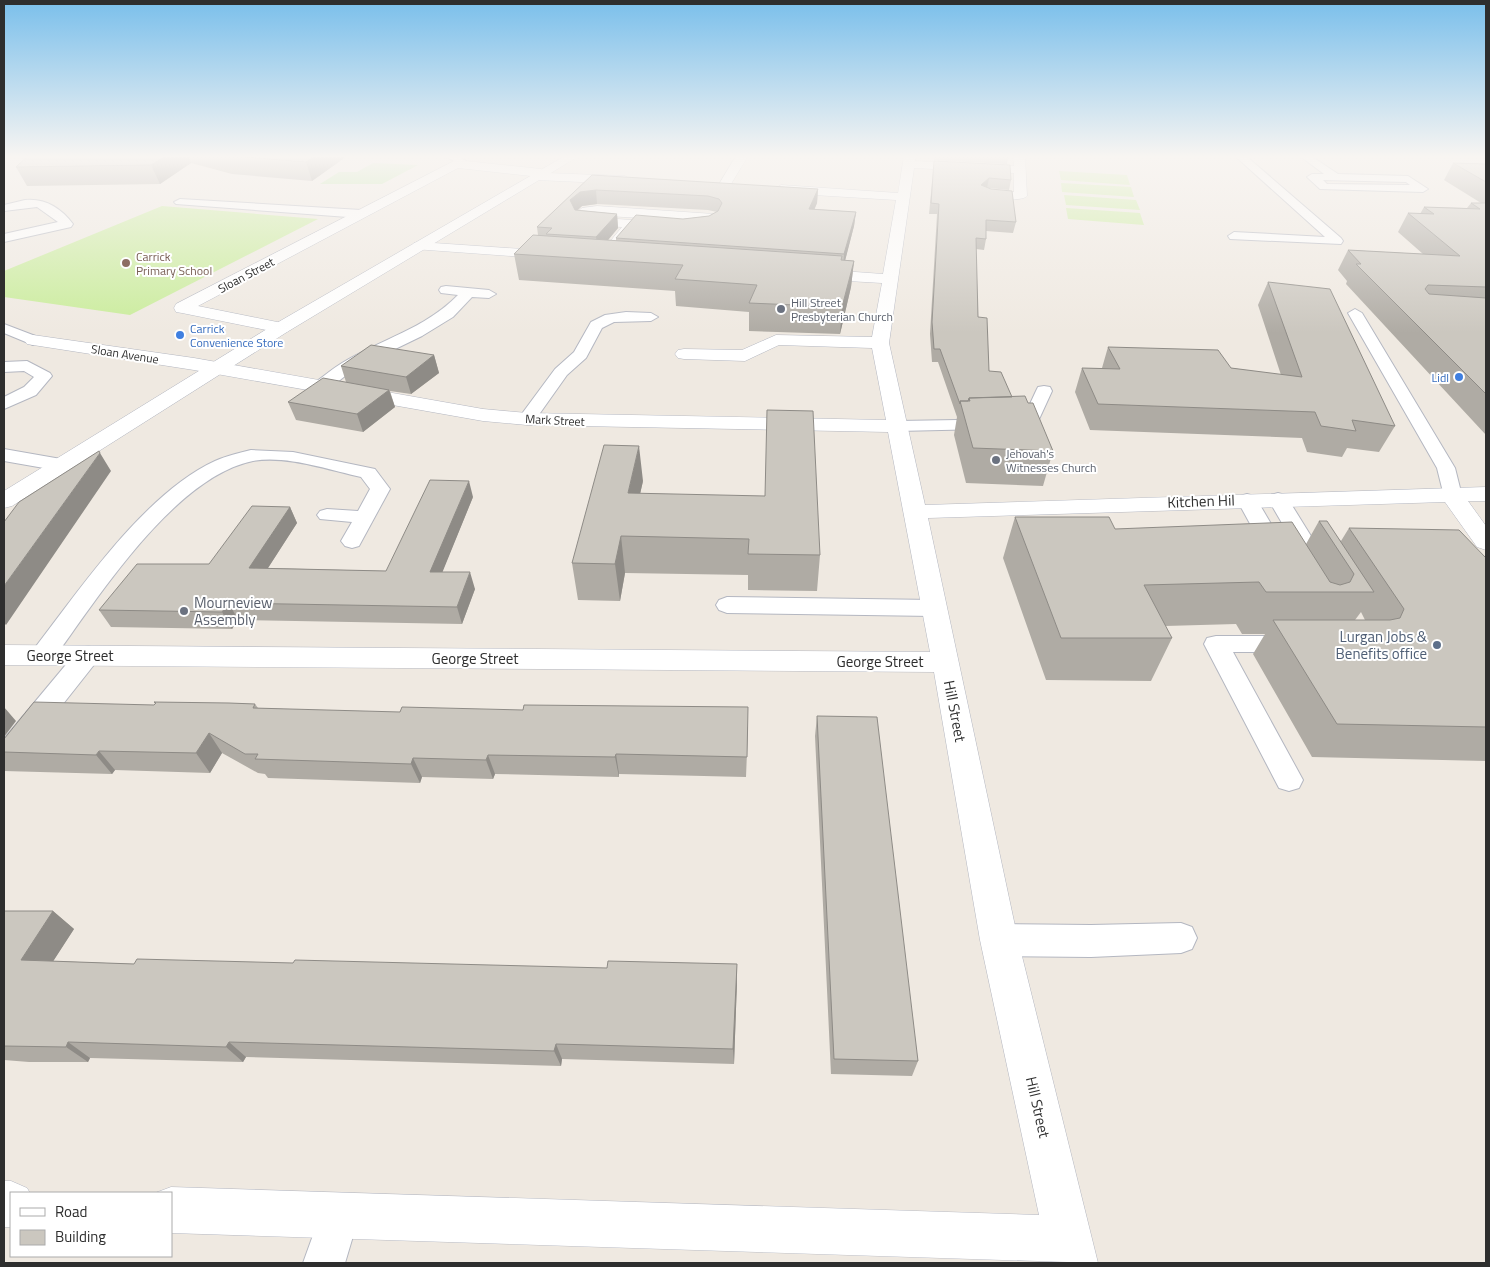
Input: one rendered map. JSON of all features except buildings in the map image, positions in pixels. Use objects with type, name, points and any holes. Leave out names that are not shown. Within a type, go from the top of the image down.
[{"type":"street","name":"Sloan Street","points":[[281,328],[182,308],[359,215]]},
{"type":"street","points":[[4,501],[281,328],[471,215]]},
{"type":"street","points":[[582,215],[582,219],[587,220],[699,228],[711,225],[714,221],[714,218],[708,216],[692,215]]},
{"type":"street","name":"Hill Street","points":[[901,215],[880,343],[916,512],[933,608],[946,662],[999,940],[1072,1252]]},
{"type":"street","points":[[622,260],[598,258],[632,224]]},
{"type":"street","points":[[419,246],[564,256]]},
{"type":"street","points":[[800,273],[889,279]]},
{"type":"street","name":"Sloan Avenue","points":[[33,340],[217,369]]},
{"type":"street","points":[[684,354],[745,356],[776,340],[880,343]]},
{"type":"street","name":"Mark Street","points":[[217,369],[483,415],[527,419],[898,426]]},
{"type":"street","name":"Kitchen Hil","points":[[916,512],[1278,499],[1486,494]]},
{"type":"street","points":[[1452,496],[1486,542]]},
{"type":"street","name":"George Street","points":[[4,655],[946,662]]},
{"type":"street","points":[[172,1210],[339,1216],[1072,1252]]},
{"type":"lane","points":[[11,215],[27,233]]},
{"type":"lane","points":[[4,238],[67,224],[58,215]]},
{"type":"lane","points":[[1234,236],[1337,241],[1307,215]]},
{"type":"lane","points":[[446,290],[489,294]]},
{"type":"lane","points":[[320,387],[348,366],[417,333],[448,314],[469,292]]},
{"type":"lane","points":[[1355,313],[1446,468],[1452,496]]},
{"type":"lane","points":[[527,419],[560,372],[580,355],[596,325],[610,318],[651,317]]},
{"type":"lane","points":[[4,328],[33,340]]},
{"type":"lane","points":[[4,343],[33,340]]},
{"type":"lane","points":[[4,367],[27,366],[44,376],[30,391],[4,404]]},
{"type":"lane","points":[[898,426],[1029,424],[1044,391]]},
{"type":"lane","points":[[4,455],[61,465]]},
{"type":"lane","points":[[43,655],[129,542],[189,485],[224,462],[252,455],[280,456],[368,473],[380,489],[352,542]]},
{"type":"lane","points":[[1278,499],[1320,569]]},
{"type":"lane","points":[[1247,500],[1285,567]]},
{"type":"lane","points":[[327,515],[364,517]]},
{"type":"lane","points":[[727,604],[933,608]]},
{"type":"lane","points":[[1289,780],[1216,644],[1310,644]]},
{"type":"lane","points":[[4,758],[88,655]]},
{"type":"lane","points":[[999,940],[1092,941],[1181,938]]},
{"type":"lane","points":[[324,1263],[339,1216]]},
{"type":"green space","points":[[140,215],[272,215],[318,219],[130,315],[4,297],[4,271]]},
{"type":"green space","points":[[1067,215],[1141,215],[1144,225],[1068,219]]},
{"type":"place","name":"Carrick Primary School","points":[[126,263]]},
{"type":"place","name":"Hill Street Presbyterian Church","points":[[781,309]]},
{"type":"place","name":"Carrick Convenience Store","points":[[180,335]]},
{"type":"place","name":"Lidl","points":[[1459,377]]},
{"type":"place","name":"Jehovah's Witnesses Church","points":[[996,460]]},
{"type":"place","name":"Mourneview Assembly","points":[[184,611]]},
{"type":"place","name":"Lurgan Jobs & Benefits office","points":[[1437,645]]}]
